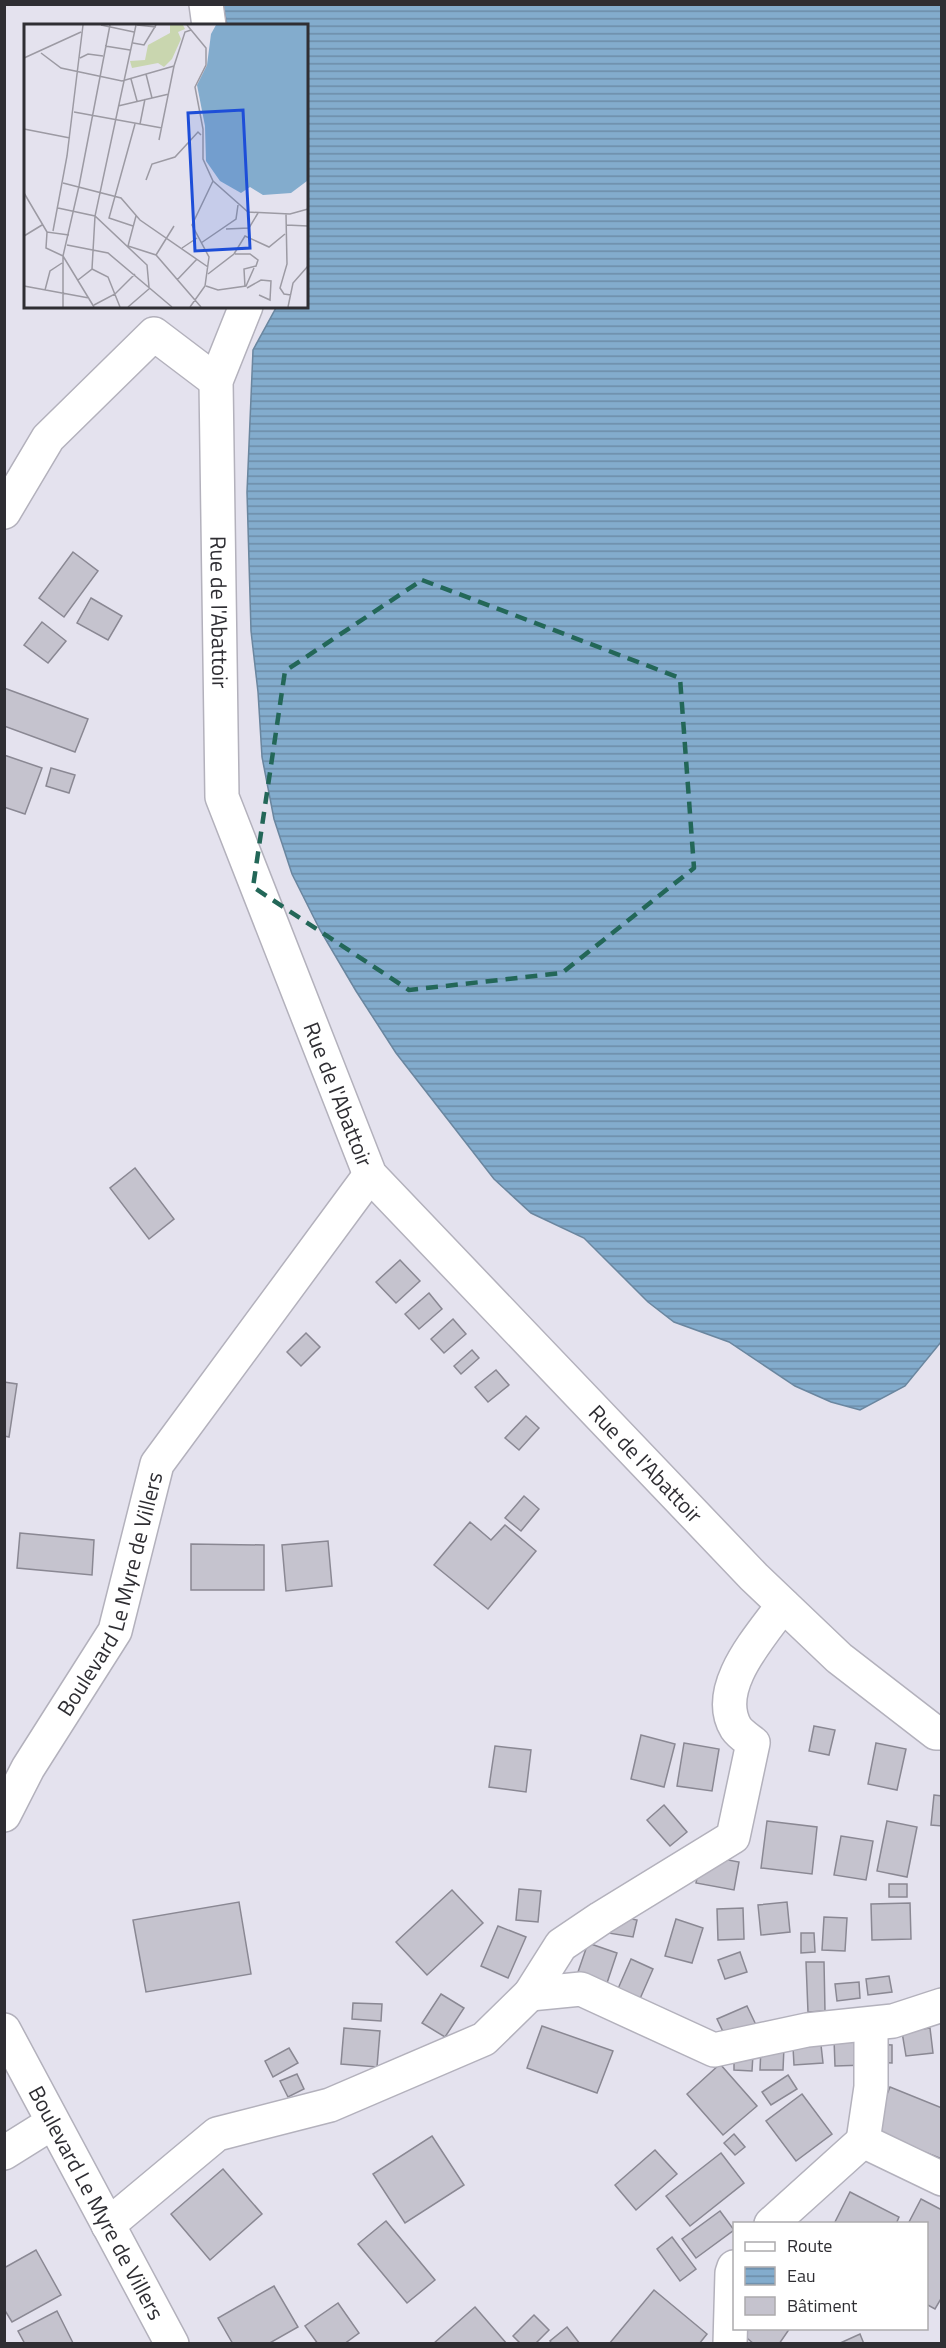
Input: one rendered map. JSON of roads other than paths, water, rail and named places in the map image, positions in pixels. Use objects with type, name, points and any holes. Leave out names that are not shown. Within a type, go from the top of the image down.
[{"type":"street","points":[[206,4],[209,24]]},
{"type":"street","name":"Rue de l'Abattoir","points":[[245,308],[216,381],[222,797],[370,1175],[745,1569],[839,1658],[936,1733],[942,1733]]},
{"type":"street","points":[[4,512],[48,438],[154,334],[216,381]]},
{"type":"street","name":"Boulevard Le Myre de Villers","points":[[4,1815],[28,1768],[115,1631],[157,1464],[370,1175]]},
{"type":"street","points":[[108,2225],[217,2134],[330,2105],[484,2039],[530,1994],[561,1945],[733,1837],[753,1743],[737,1729],[728,1708],[735,1672],[783,1605]]},
{"type":"street","points":[[530,1994],[581,1989],[714,2050],[807,2030],[893,2021],[942,2005]]},
{"type":"street","points":[[772,2222],[863,2141],[871,2087],[871,2024]]},
{"type":"street","name":"Boulevard Le Myre de Villers","points":[[4,2030],[172,2343]]},
{"type":"street","points":[[4,2153],[52,2123]]},
{"type":"street","points":[[863,2141],[942,2179]]},
{"type":"street","points":[[730,2343],[733,2271]]},
{"type":"water","points":[[223,5],[941,5],[941,1342],[905,1386],[860,1410],[831,1402],[795,1386],[729,1342],[674,1322],[648,1302],[584,1238],[531,1213],[494,1179],[396,1053],[320,930],[292,874],[274,819],[262,757],[251,631],[247,492],[253,350],[276,308],[308,308],[308,24],[227,24]]}]
